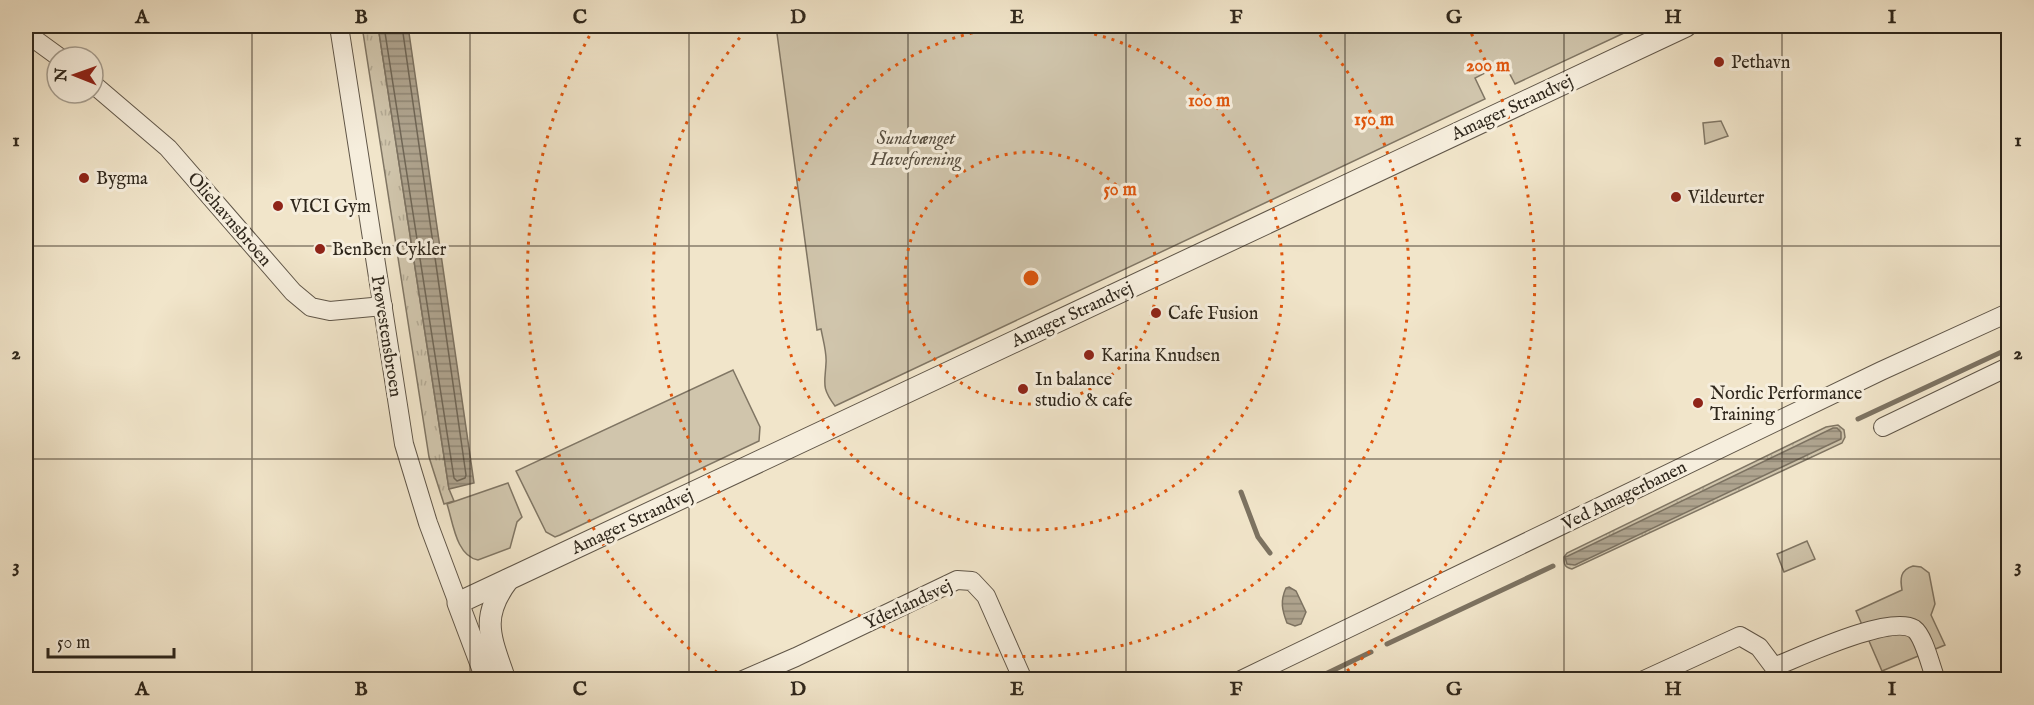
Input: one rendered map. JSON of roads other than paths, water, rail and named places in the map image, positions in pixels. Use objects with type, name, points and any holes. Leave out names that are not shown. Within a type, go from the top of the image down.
[{"type":"street","name":"Prøvestensbroen","points":[[339,26],[404,444],[428,523],[458,603]]},
{"type":"street","name":"Amager Strandvej","points":[[458,603],[1686,26]]},
{"type":"street","points":[[26,33],[45,47]]},
{"type":"street","name":"Oliehavnsbroen","points":[[105,94],[168,148],[293,292],[311,307],[330,311],[383,306]]},
{"type":"street","name":"Ved Amagerbanen","points":[[1241,680],[1872,375],[2008,314]]},
{"type":"street","points":[[1883,427],[2008,367]]},
{"type":"street","points":[[505,680],[492,640],[489,622],[491,607],[509,579]]},
{"type":"street","name":"Yderlandsvej","points":[[743,680],[957,580],[972,581],[986,596],[1023,680]]},
{"type":"street","points":[[458,603],[487,680]]},
{"type":"street","points":[[1644,680],[1740,636],[1759,647],[1774,667],[1868,630],[1905,627],[1914,629],[1920,636],[1935,680]]},
{"type":"water","points":[[378,26],[408,26],[474,483],[449,489]]},
{"type":"water","points":[[1833,428],[1841,432],[1841,439],[1575,565],[1567,564],[1565,557]]},
{"type":"water","points":[[1289,587],[1296,591],[1306,612],[1301,624],[1295,626],[1287,623],[1283,610],[1283,597],[1286,588]]},
{"type":"waterway","points":[[1858,419],[2008,349]]},
{"type":"waterway","points":[[1241,492],[1258,537],[1270,553]]},
{"type":"waterway","points":[[1387,644],[1553,566]]},
{"type":"waterway","points":[[1313,680],[1371,652]]},
{"type":"place","name":"Pethavn","points":[[1719,62]]},
{"type":"place","name":"Bygma","points":[[84,178]]},
{"type":"place","name":"Vildeurter","points":[[1676,197]]},
{"type":"place","name":"VICI Gym","points":[[278,206]]},
{"type":"place","name":"BenBen Cykler","points":[[320,249]]},
{"type":"place","name":"Cafe Fusion","points":[[1156,313]]},
{"type":"place","name":"Karina Knudsen","points":[[1089,355]]},
{"type":"place","name":"In balance studio & cafe","points":[[1023,389]]},
{"type":"place","name":"Nordic Performance Training","points":[[1698,403]]},
{"type":"park label","name":"Sundvænget Haveforening","points":[[916,148]]}]
